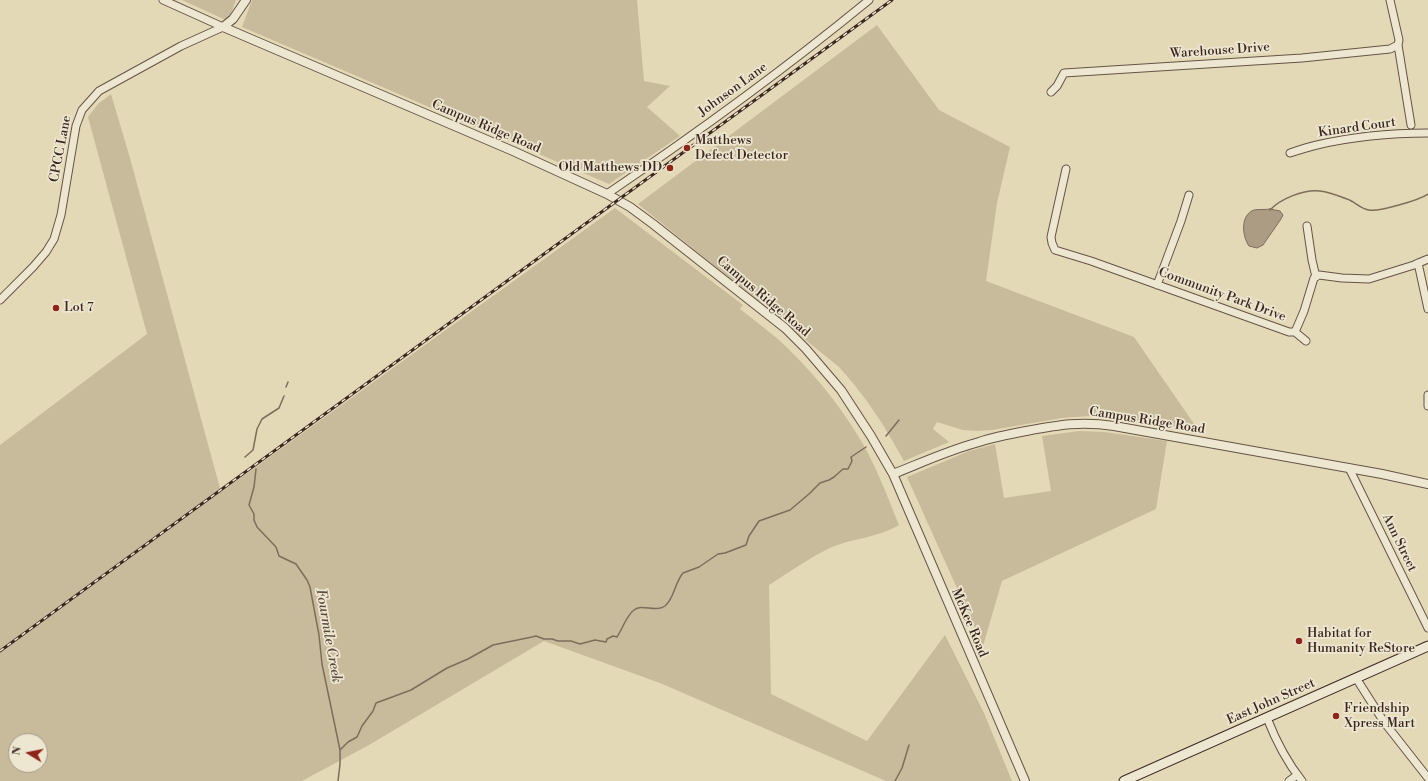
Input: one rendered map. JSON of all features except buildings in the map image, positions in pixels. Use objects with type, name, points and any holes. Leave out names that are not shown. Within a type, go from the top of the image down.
[{"type":"main road","name":"East John Street","points":[[1124,781],[1428,646]]},
{"type":"street","name":"Campus Ridge Road","points":[[163,0],[520,154],[607,194],[630,207],[785,328],[806,348],[825,370],[854,409],[893,474],[946,453],[991,438],[1051,426],[1072,423],[1092,423],[1349,468],[1428,484]]},
{"type":"street","name":"CPCC Lane","points":[[0,300],[46,252],[54,239],[61,215],[76,126],[78,118],[86,104],[99,91],[181,46],[223,27],[233,19],[246,0]]},
{"type":"street","name":"Johnson Lane","points":[[607,194],[766,81],[824,37],[869,0]]},
{"type":"street","points":[[1390,0],[1399,40],[1398,45],[1411,125]]},
{"type":"street","name":"Warehouse Drive","points":[[1051,92],[1057,86],[1064,73],[1302,58],[1390,49],[1398,45]]},
{"type":"street","name":"Kinard Court","points":[[1290,153],[1316,145],[1337,141],[1385,135],[1428,133]]},
{"type":"street","name":"Community Park Drive","points":[[1066,169],[1051,236],[1055,250],[1289,332],[1295,332],[1304,311],[1314,278],[1316,277]]},
{"type":"street","points":[[1157,285],[1189,195]]},
{"type":"street","points":[[1307,226],[1316,277],[1319,275],[1370,279],[1428,259]]},
{"type":"street","points":[[1418,263],[1428,309]]},
{"type":"street","points":[[1295,332],[1306,341]]},
{"type":"street","points":[[1428,395],[1428,406]]},
{"type":"street","name":"Ann Street","points":[[1349,468],[1428,628]]},
{"type":"street","name":"McKee Road","points":[[893,474],[1025,781]]},
{"type":"street","points":[[1356,678],[1384,722],[1428,778]]},
{"type":"street","points":[[1267,718],[1286,760],[1302,781]]},
{"type":"street","points":[[1289,781],[1297,775]]},
{"type":"shaded area","points":[[182,0],[236,0],[228,21]]},
{"type":"shaded area","points":[[252,0],[637,0],[644,81],[670,86],[647,107],[680,136],[609,184],[242,27]]},
{"type":"shaded area","points":[[877,25],[939,110],[1010,147],[997,203],[986,281],[1134,337],[1199,431],[1090,416],[1062,418],[978,431],[963,430],[937,422],[933,429],[949,442],[904,461],[874,412],[839,367],[638,204]]},
{"type":"shaded area","points":[[111,94],[130,158],[221,492],[615,208],[743,305],[740,309],[779,340],[810,372],[847,418],[862,442],[879,477],[899,525],[882,533],[830,548],[806,561],[769,585],[771,694],[867,741],[945,635],[984,713],[1012,781],[886,781],[660,683],[544,641],[369,745],[302,781],[0,781],[0,445],[147,334],[88,117],[98,104]]},
{"type":"shaded area","points":[[1270,209],[1280,211],[1283,215],[1281,219],[1263,245],[1257,248],[1249,246],[1244,232],[1244,221],[1246,216],[1254,210]]},
{"type":"shaded area","points":[[1079,431],[1105,432],[1167,441],[1156,509],[1002,581],[983,646],[907,477],[969,451],[995,444],[1004,498],[1051,491],[1042,436]]},
{"type":"waterway","points":[[1270,210],[1286,199],[1300,193],[1314,191],[1337,195],[1369,210],[1399,205],[1428,194]]},
{"type":"waterway","name":"Fourmile Creek","points":[[286,387],[288,382]]},
{"type":"waterway","name":"Fourmile Creek","points":[[245,457],[253,450],[257,429],[262,419],[279,408],[284,396]]},
{"type":"waterway","points":[[886,436],[899,420]]},
{"type":"waterway","points":[[340,750],[348,742],[357,737],[362,726],[373,711],[376,703],[411,690],[447,668],[468,659],[493,645],[536,636],[544,639],[571,641],[580,644],[595,640],[606,642],[607,639],[613,636],[617,637],[634,610],[641,607],[657,609],[665,606],[683,573],[699,567],[718,554],[746,545],[749,536],[759,521],[790,510],[820,483],[834,477],[843,469],[848,469],[852,461],[851,457],[866,447]]},
{"type":"waterway","name":"Fourmile Creek","points":[[256,469],[254,487],[249,505],[254,514],[254,520],[257,527],[276,547],[279,556],[296,564],[310,587],[319,635],[322,664],[340,750],[338,781]]},
{"type":"waterway","points":[[895,781],[902,768],[909,745]]},
{"type":"railway","points":[[0,651],[892,0]]},
{"type":"place","name":"Matthews Defect Detector","points":[[687,148]]},
{"type":"place","name":"Old Matthews DD","points":[[670,168]]},
{"type":"place","name":"Lot 7","points":[[56,308]]},
{"type":"place","name":"Habitat for Humanity ReStore","points":[[1299,641]]},
{"type":"place","name":"Friendship Xpress Mart","points":[[1336,716]]}]
